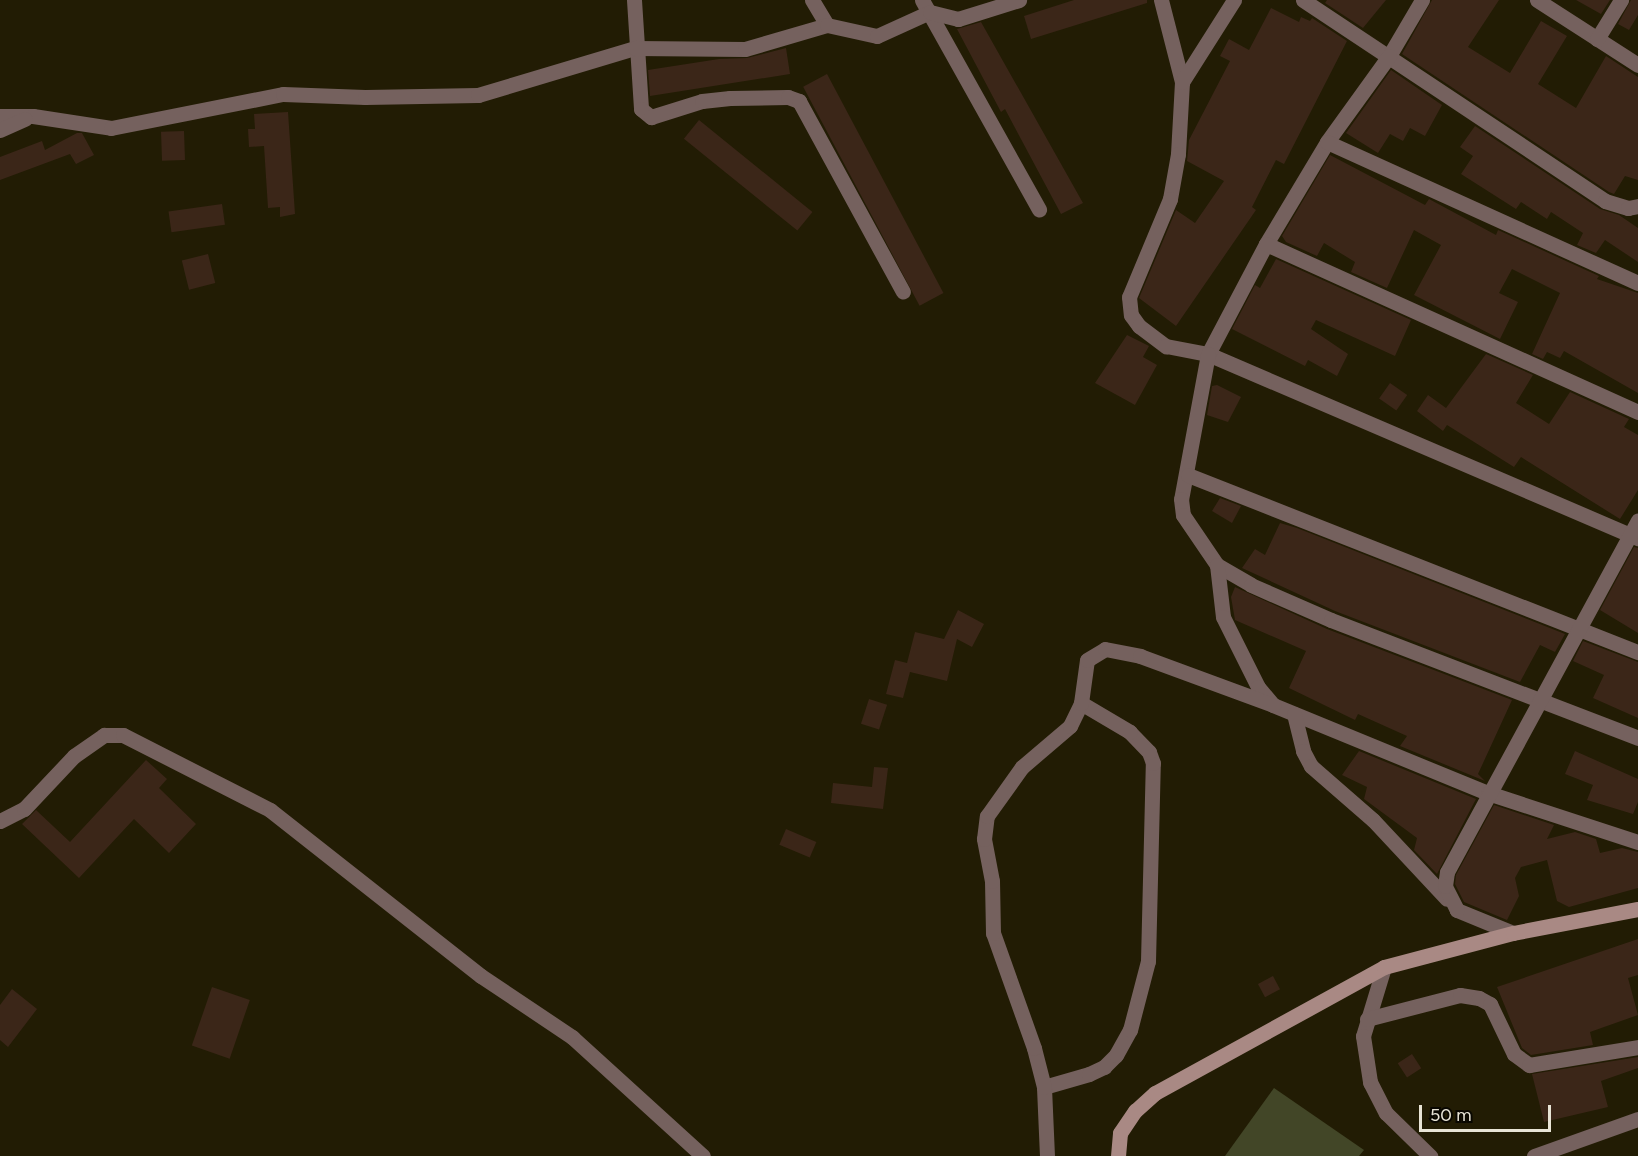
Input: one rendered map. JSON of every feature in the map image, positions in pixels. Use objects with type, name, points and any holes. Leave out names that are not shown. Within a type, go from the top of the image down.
[{"type":"street","points":[[634,0],[635,48],[641,109],[651,117],[702,101],[730,98],[788,97],[799,102],[903,292]]},
{"type":"street","points":[[812,0],[827,25]]},
{"type":"street","points":[[926,6],[958,19],[1019,0]]},
{"type":"street","points":[[1161,0],[1182,82],[1178,154],[1170,199],[1139,267],[1128,304],[1139,326],[1166,346],[1208,354],[1634,536]]},
{"type":"street","points":[[1182,82],[1234,0]]},
{"type":"street","points":[[1303,0],[1605,201],[1628,208],[1638,206]]},
{"type":"street","points":[[1422,0],[1389,56],[1327,142],[1266,244],[1208,354],[1188,475],[1181,499],[1183,515],[1217,565],[1251,585],[1330,620],[1540,698],[1638,738]]},
{"type":"street","points":[[1537,0],[1638,65]]},
{"type":"street","points":[[1597,39],[1622,0]]},
{"type":"street","points":[[0,116],[33,116],[111,128],[283,94],[365,98],[478,95],[635,48],[745,49],[827,25],[877,36],[926,6]]},
{"type":"street","points":[[926,6],[1039,209]]},
{"type":"street","points":[[0,130],[33,116]]},
{"type":"street","points":[[1327,142],[1638,283]]},
{"type":"street","points":[[1266,244],[1638,412]]},
{"type":"street","points":[[1188,475],[1638,652]]},
{"type":"street","points":[[1457,910],[1445,886],[1447,872],[1540,698],[1634,536],[1638,520]]},
{"type":"street","points":[[1217,565],[1223,617],[1258,687],[1273,705]]},
{"type":"street","points":[[1047,1156],[1044,1086],[1034,1048],[998,954],[984,824],[993,804],[1022,767],[1070,726],[1081,703],[1087,660],[1106,649],[1140,656],[1273,705],[1488,792],[1638,842]]},
{"type":"street","points":[[1044,1086],[1089,1074],[1104,1067],[1116,1055],[1130,1030],[1148,961],[1153,763],[1149,752],[1130,732],[1081,703]]},
{"type":"street","points":[[1294,714],[1311,766],[1374,820],[1457,910],[1513,933]]},
{"type":"street","points":[[0,822],[24,809],[74,756],[104,735],[123,735],[270,810],[481,976],[572,1037],[704,1156]]},
{"type":"street","points":[[1118,1156],[1120,1133],[1135,1111],[1155,1093],[1384,967],[1513,933],[1638,909]]},
{"type":"street","points":[[1384,967],[1363,1036],[1370,1082],[1386,1113],[1430,1156]]},
{"type":"street","points":[[1367,1019],[1460,995],[1479,998],[1490,1004],[1514,1054],[1529,1065],[1638,1047]]},
{"type":"street","points":[[1534,1156],[1638,1119]]},
{"type":"green space","points":[[1274,1088],[1364,1150],[1359,1156],[1225,1156]]},
{"type":"building","points":[[1074,0],[1147,0],[1147,3],[1031,39],[1024,16]]},
{"type":"building","points":[[1327,0],[1386,0],[1363,28],[1325,3]]},
{"type":"building","points":[[1432,0],[1499,0],[1468,47],[1510,73],[1541,21],[1567,36],[1538,84],[1576,108],[1606,56],[1638,77],[1638,180],[1625,176],[1614,194],[1609,192],[1402,54]]},
{"type":"building","points":[[1576,0],[1610,0],[1601,14]]},
{"type":"building","points":[[1631,0],[1638,0],[1638,15],[1629,30],[1618,24]]},
{"type":"building","points":[[1271,8],[1299,22],[1301,17],[1310,21],[1312,18],[1347,41],[1284,164],[1276,160],[1252,207],[1256,210],[1176,326],[1139,298],[1176,210],[1195,223],[1224,181],[1187,161],[1189,140],[1230,61],[1220,56],[1229,39],[1249,50]]},
{"type":"building","points":[[981,22],[1083,203],[1061,214],[1005,109],[1001,112],[957,29]]},
{"type":"building","points":[[786,48],[790,74],[650,96],[648,70],[719,59],[747,58]]},
{"type":"building","points":[[1391,70],[1442,105],[1425,136],[1410,128],[1403,141],[1390,134],[1378,153],[1346,133]]},
{"type":"building","points":[[827,74],[943,293],[920,306],[803,87]]},
{"type":"building","points":[[288,112],[295,214],[280,217],[280,207],[268,208],[264,146],[249,147],[248,129],[255,129],[254,114]]},
{"type":"building","points":[[699,120],[812,212],[797,231],[684,139]]},
{"type":"building","points":[[1475,126],[1600,209],[1619,215],[1638,228],[1638,262],[1605,240],[1596,253],[1577,245],[1583,233],[1551,212],[1547,219],[1521,202],[1516,209],[1461,174],[1473,156],[1460,147]]},
{"type":"building","points":[[184,131],[185,160],[162,161],[161,132]]},
{"type":"building","points":[[77,133],[82,133],[94,155],[76,164],[70,154],[0,180],[0,157],[42,141],[45,150]]},
{"type":"building","points":[[1330,155],[1425,205],[1429,199],[1496,235],[1498,230],[1599,276],[1597,279],[1638,293],[1638,393],[1564,351],[1560,358],[1547,352],[1543,359],[1532,354],[1560,293],[1512,269],[1499,293],[1518,302],[1500,339],[1414,295],[1441,245],[1414,230],[1387,288],[1351,272],[1355,262],[1324,243],[1317,256],[1286,242],[1282,236]]},
{"type":"building","points":[[222,204],[225,225],[171,232],[169,212]]},
{"type":"building","points":[[208,254],[215,283],[189,290],[182,261]]},
{"type":"building","points":[[1276,259],[1411,320],[1395,356],[1316,320],[1311,329],[1348,354],[1337,376],[1308,360],[1305,366],[1232,329],[1255,285],[1260,288]]},
{"type":"building","points":[[1127,335],[1149,346],[1143,357],[1157,365],[1135,405],[1095,383]]},
{"type":"building","points":[[1486,354],[1533,375],[1516,403],[1549,424],[1570,392],[1629,419],[1624,427],[1638,435],[1638,490],[1620,519],[1521,457],[1514,467],[1447,425],[1443,431],[1417,411],[1428,395],[1446,408]]},
{"type":"building","points":[[1390,383],[1407,395],[1396,411],[1379,399]]},
{"type":"building","points":[[1217,385],[1241,397],[1228,422],[1207,415],[1212,386]]},
{"type":"building","points":[[1220,498],[1241,506],[1232,523],[1212,511]]},
{"type":"building","points":[[1280,523],[1565,634],[1555,652],[1540,645],[1520,682],[1335,611],[1242,568],[1255,549],[1265,555]]},
{"type":"building","points":[[1634,547],[1638,548],[1638,633],[1600,610]]},
{"type":"building","points":[[1235,587],[1327,629],[1512,700],[1478,774],[1485,781],[1400,746],[1407,736],[1358,714],[1355,720],[1289,688],[1306,651],[1235,620],[1231,597]]},
{"type":"building","points":[[958,610],[984,624],[972,647],[957,639],[947,681],[910,672],[903,698],[886,694],[895,660],[907,663],[915,632],[944,639]]},
{"type":"building","points":[[1583,641],[1638,662],[1638,718],[1593,698],[1604,675],[1573,661]]},
{"type":"building","points":[[869,699],[887,705],[879,730],[861,724]]},
{"type":"building","points":[[1359,751],[1476,799],[1437,874],[1414,850],[1417,838],[1364,799],[1367,787],[1342,775]]},
{"type":"building","points":[[1575,751],[1638,779],[1638,802],[1633,814],[1587,800],[1593,785],[1565,774]]},
{"type":"building","points":[[146,760],[167,779],[159,788],[196,824],[169,853],[134,819],[79,878],[22,824],[36,810],[70,842]]},
{"type":"building","points":[[874,767],[888,768],[883,809],[831,803],[833,783],[872,787]]},
{"type":"building","points":[[1494,805],[1554,825],[1547,839],[1575,832],[1596,839],[1600,853],[1622,848],[1638,852],[1638,888],[1569,907],[1557,901],[1547,860],[1521,867],[1515,878],[1519,896],[1507,920],[1464,902],[1455,884],[1456,875]]},
{"type":"building","points":[[786,829],[816,842],[810,858],[779,845]]},
{"type":"building","points":[[1638,939],[1638,975],[1628,978],[1638,1015],[1590,1032],[1593,1045],[1531,1055],[1522,1048],[1497,987]]},
{"type":"building","points":[[1273,976],[1280,989],[1265,997],[1258,984]]},
{"type":"building","points":[[212,987],[250,1000],[230,1059],[192,1046]]},
{"type":"building","points":[[12,989],[37,1009],[8,1047],[0,1040],[0,1005]]},
{"type":"building","points":[[1412,1054],[1421,1068],[1407,1078],[1398,1063]]},
{"type":"building","points":[[1638,1057],[1638,1068],[1601,1081],[1608,1107],[1544,1122],[1532,1074]]}]
